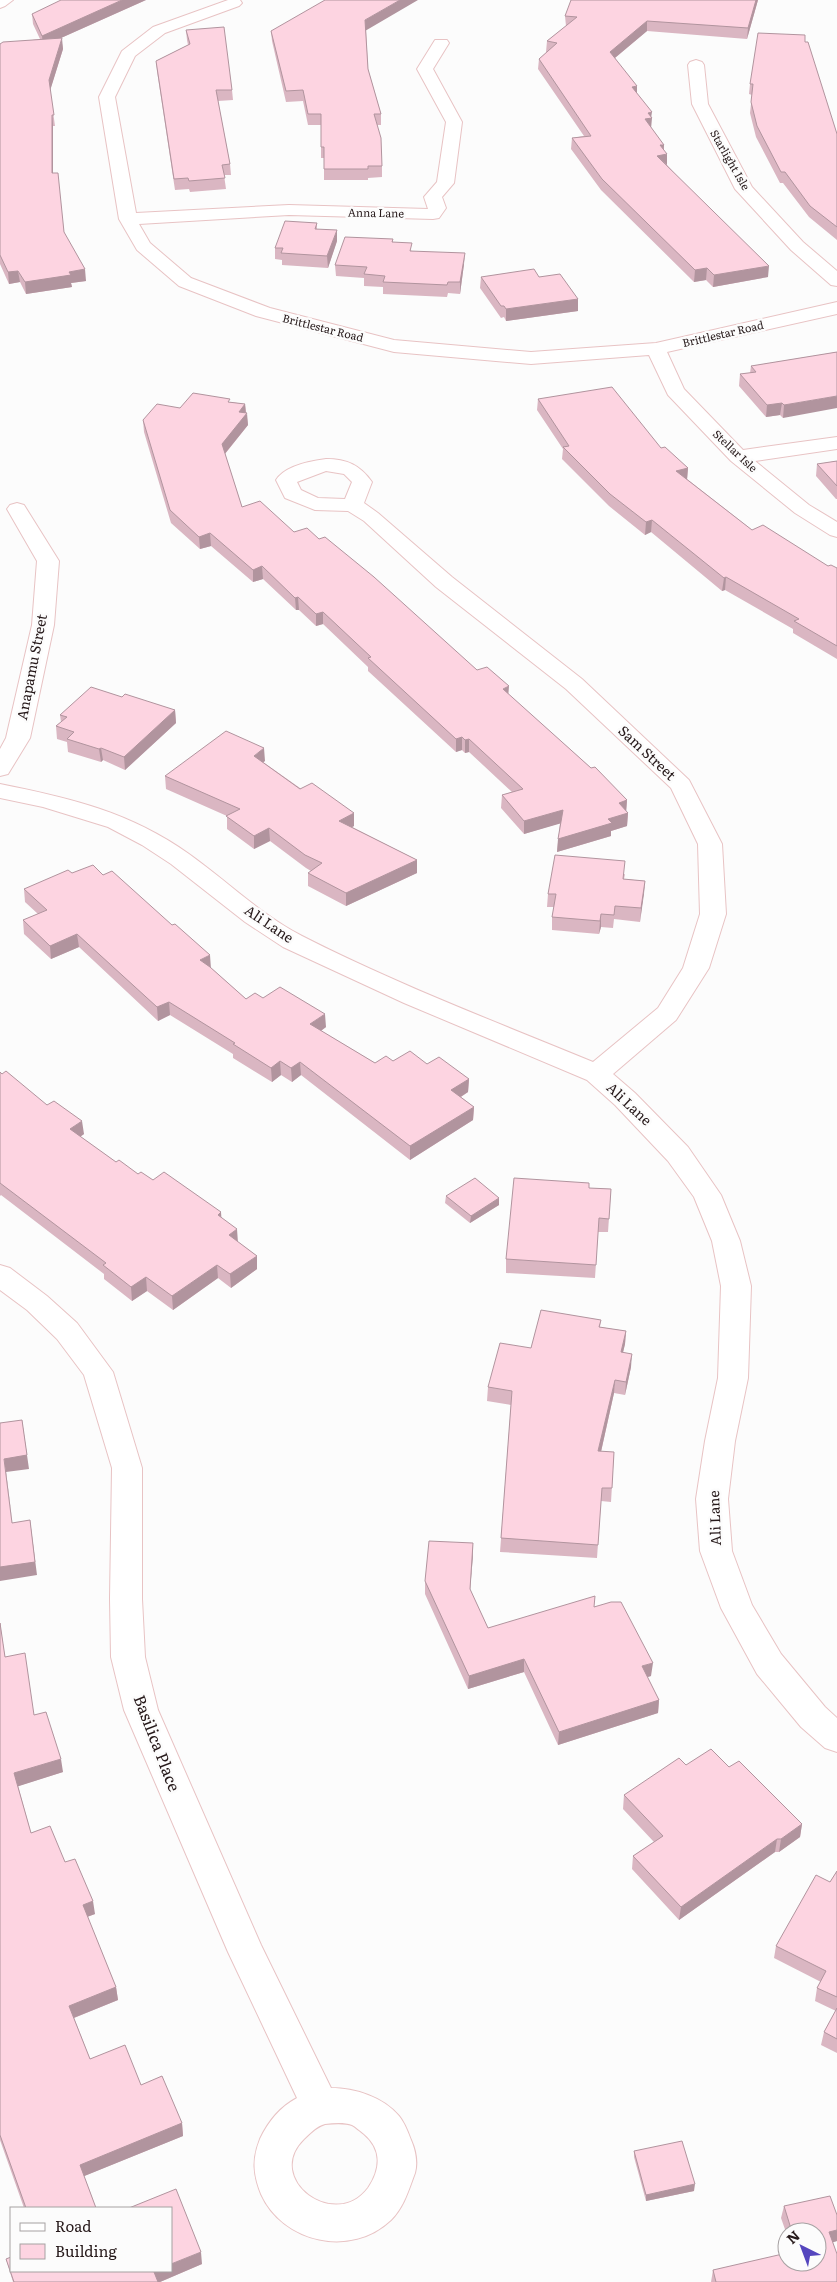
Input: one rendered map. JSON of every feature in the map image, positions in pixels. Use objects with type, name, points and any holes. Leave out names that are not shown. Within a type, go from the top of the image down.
[{"type":"street","points":[[0,3],[5,0]]},
{"type":"street","name":"Brittlestar Road","points":[[234,3],[159,30],[128,54],[107,97],[128,219],[143,246],[184,282],[263,312],[394,346],[531,358],[656,349],[837,308]]},
{"type":"street","name":"Anna Lane","points":[[128,219],[289,210],[387,211],[433,214],[438,208],[434,197],[445,183],[454,122],[425,70],[442,43]]},
{"type":"street","name":"Starlight Isle","points":[[696,65],[700,104],[744,189],[797,246],[837,282]]},
{"type":"street","name":"Stellar Isle","points":[[656,349],[675,391],[738,457],[802,509],[837,532]]},
{"type":"street","points":[[738,457],[837,443]]},
{"type":"street","name":"Sam Street","points":[[353,505],[371,517],[444,582],[574,684],[681,785],[710,844],[713,914],[696,968],[667,1014],[596,1074]]},
{"type":"street","name":"Anapamu Street","points":[[0,769],[18,738],[43,625],[48,562],[17,509]]},
{"type":"street","name":"Ali Lane","points":[[0,791],[48,801],[117,822],[151,840],[180,859],[254,916],[292,941],[413,997],[596,1074],[625,1098],[678,1154],[707,1195],[726,1241],[736,1286],[733,1378],[720,1441],[712,1499],[716,1551],[737,1608],[769,1664],[813,1717],[837,1738]]},
{"type":"street","name":"Basilica Place","points":[[0,1275],[37,1303],[67,1331],[98,1372],[127,1468],[126,1599],[128,1657],[142,1710],[246,1952],[321,2107]]},
{"type":"building","points":[[61,0],[122,0],[42,36],[32,14]]},
{"type":"building","points":[[325,0],[400,0],[365,20],[368,69],[381,114],[374,114],[381,138],[382,166],[368,166],[368,169],[324,169],[324,147],[321,147],[321,114],[308,114],[303,90],[286,91],[271,31]]},
{"type":"building","points":[[571,0],[756,0],[748,28],[647,21],[610,52],[637,86],[632,87],[652,112],[648,113],[652,118],[645,119],[664,145],[660,145],[667,154],[657,156],[769,266],[714,275],[707,268],[695,270],[602,179],[572,138],[591,136],[539,59],[557,43],[547,41],[577,17],[565,16]]},
{"type":"building","points":[[224,27],[232,90],[216,90],[230,164],[222,165],[225,178],[189,181],[188,178],[174,179],[156,61],[190,44],[186,30]]},
{"type":"building","points":[[758,33],[805,35],[805,42],[808,42],[837,134],[837,227],[810,206],[785,172],[781,172],[757,126],[751,102],[753,84],[750,84]]},
{"type":"building","points":[[62,38],[49,80],[54,115],[52,115],[52,173],[58,173],[64,232],[85,269],[69,272],[71,275],[25,282],[18,271],[8,272],[0,255],[0,44],[3,42]]},
{"type":"building","points":[[285,221],[317,223],[315,229],[337,230],[327,256],[281,253],[283,248],[275,248]]},
{"type":"building","points":[[345,237],[393,239],[392,242],[412,243],[410,251],[465,253],[460,282],[448,282],[447,285],[383,282],[385,276],[364,274],[367,267],[335,265]]},
{"type":"building","points":[[534,269],[539,277],[560,274],[578,299],[506,309],[504,306],[501,306],[481,277]]},
{"type":"building","points":[[837,352],[837,396],[784,405],[782,403],[767,405],[740,374],[756,372],[751,366]]},
{"type":"building","points":[[612,387],[661,448],[665,447],[688,468],[676,471],[752,530],[763,525],[828,566],[831,565],[837,568],[837,646],[794,621],[799,619],[726,577],[724,578],[652,520],[646,522],[610,494],[563,447],[569,446],[538,399]]},
{"type":"building","points":[[193,393],[230,399],[228,402],[245,404],[239,412],[247,413],[222,444],[242,507],[260,501],[294,532],[307,528],[319,539],[325,537],[374,577],[477,670],[487,667],[509,686],[503,689],[591,768],[595,767],[627,800],[619,803],[628,813],[608,819],[612,823],[558,839],[563,810],[524,821],[502,795],[523,789],[469,739],[465,740],[462,737],[456,739],[368,658],[371,657],[323,612],[316,614],[298,597],[295,598],[262,566],[253,570],[210,533],[199,537],[170,510],[143,420],[157,404],[180,408]]},
{"type":"building","points":[[837,461],[837,486],[817,464]]},
{"type":"building","points":[[91,687],[122,697],[125,694],[175,710],[124,757],[101,748],[67,739],[74,732],[56,726],[67,717],[60,715]]},
{"type":"building","points":[[226,731],[264,748],[254,756],[300,789],[312,783],[354,813],[339,821],[417,860],[346,893],[308,873],[322,863],[305,855],[269,828],[254,836],[226,816],[240,809],[165,776]]},
{"type":"building","points":[[555,855],[625,861],[623,879],[645,881],[641,908],[615,906],[614,915],[601,914],[600,921],[552,917],[556,894],[548,894]]},
{"type":"building","points":[[93,865],[103,875],[112,871],[172,925],[175,924],[210,955],[200,960],[246,999],[255,993],[263,998],[280,987],[325,1014],[310,1024],[375,1063],[386,1056],[393,1061],[410,1051],[427,1064],[439,1057],[469,1079],[451,1090],[474,1107],[410,1146],[300,1062],[291,1068],[280,1061],[271,1068],[169,1002],[157,1007],[77,934],[50,946],[23,920],[47,910],[24,889],[68,870],[72,873]]},
{"type":"building","points":[[6,1071],[47,1105],[54,1101],[82,1121],[70,1129],[116,1162],[119,1160],[138,1174],[141,1172],[153,1180],[164,1172],[221,1212],[218,1215],[237,1229],[229,1235],[257,1256],[230,1274],[217,1265],[172,1296],[146,1277],[131,1287],[103,1265],[106,1263],[0,1183],[0,1072],[2,1074]]},
{"type":"building","points":[[475,1178],[499,1198],[471,1216],[446,1196]]},
{"type":"building","points":[[514,1178],[589,1183],[589,1188],[611,1189],[609,1219],[599,1218],[596,1265],[506,1259]]},
{"type":"building","points":[[541,1310],[601,1320],[599,1327],[626,1331],[621,1352],[632,1354],[626,1382],[615,1380],[598,1451],[614,1452],[612,1488],[602,1488],[598,1545],[501,1538],[512,1391],[488,1387],[500,1343],[531,1348]]},
{"type":"building","points":[[22,1420],[27,1455],[4,1459],[12,1523],[30,1520],[35,1562],[0,1567],[0,1423]]},
{"type":"building","points":[[429,1541],[473,1543],[470,1589],[488,1628],[595,1596],[594,1607],[611,1602],[621,1602],[653,1663],[642,1666],[659,1700],[559,1732],[524,1659],[469,1676],[425,1581]]},
{"type":"building","points":[[0,1623],[5,1657],[25,1653],[34,1715],[46,1712],[61,1759],[14,1773],[31,1833],[50,1826],[65,1862],[75,1859],[93,1901],[83,1905],[116,1987],[69,2006],[90,2059],[125,2045],[141,2085],[162,2076],[182,2123],[80,2165],[96,2207],[26,2207],[0,2135]]},
{"type":"building","points":[[711,1749],[729,1767],[739,1761],[802,1824],[781,1839],[777,1839],[681,1907],[633,1856],[663,1836],[624,1795],[679,1758],[686,1765]]},
{"type":"building","points":[[837,1871],[837,1997],[817,1988],[826,1971],[776,1946],[816,1875],[830,1882]]},
{"type":"building","points":[[837,2008],[837,2039],[824,2032]]},
{"type":"building","points":[[682,2141],[695,2184],[646,2195],[634,2151]]},
{"type":"building","points":[[176,2189],[201,2252],[172,2264],[172,2207],[131,2207]]},
{"type":"building","points":[[830,2196],[837,2215],[837,2230],[829,2232],[837,2254],[837,2282],[716,2282],[713,2270],[777,2255],[777,2272],[827,2272],[827,2222],[789,2222],[784,2206]]},
{"type":"building","points":[[10,2257],[10,2270],[6,2259]]},
{"type":"building","points":[[11,2272],[154,2272],[158,2282],[14,2282]]}]
